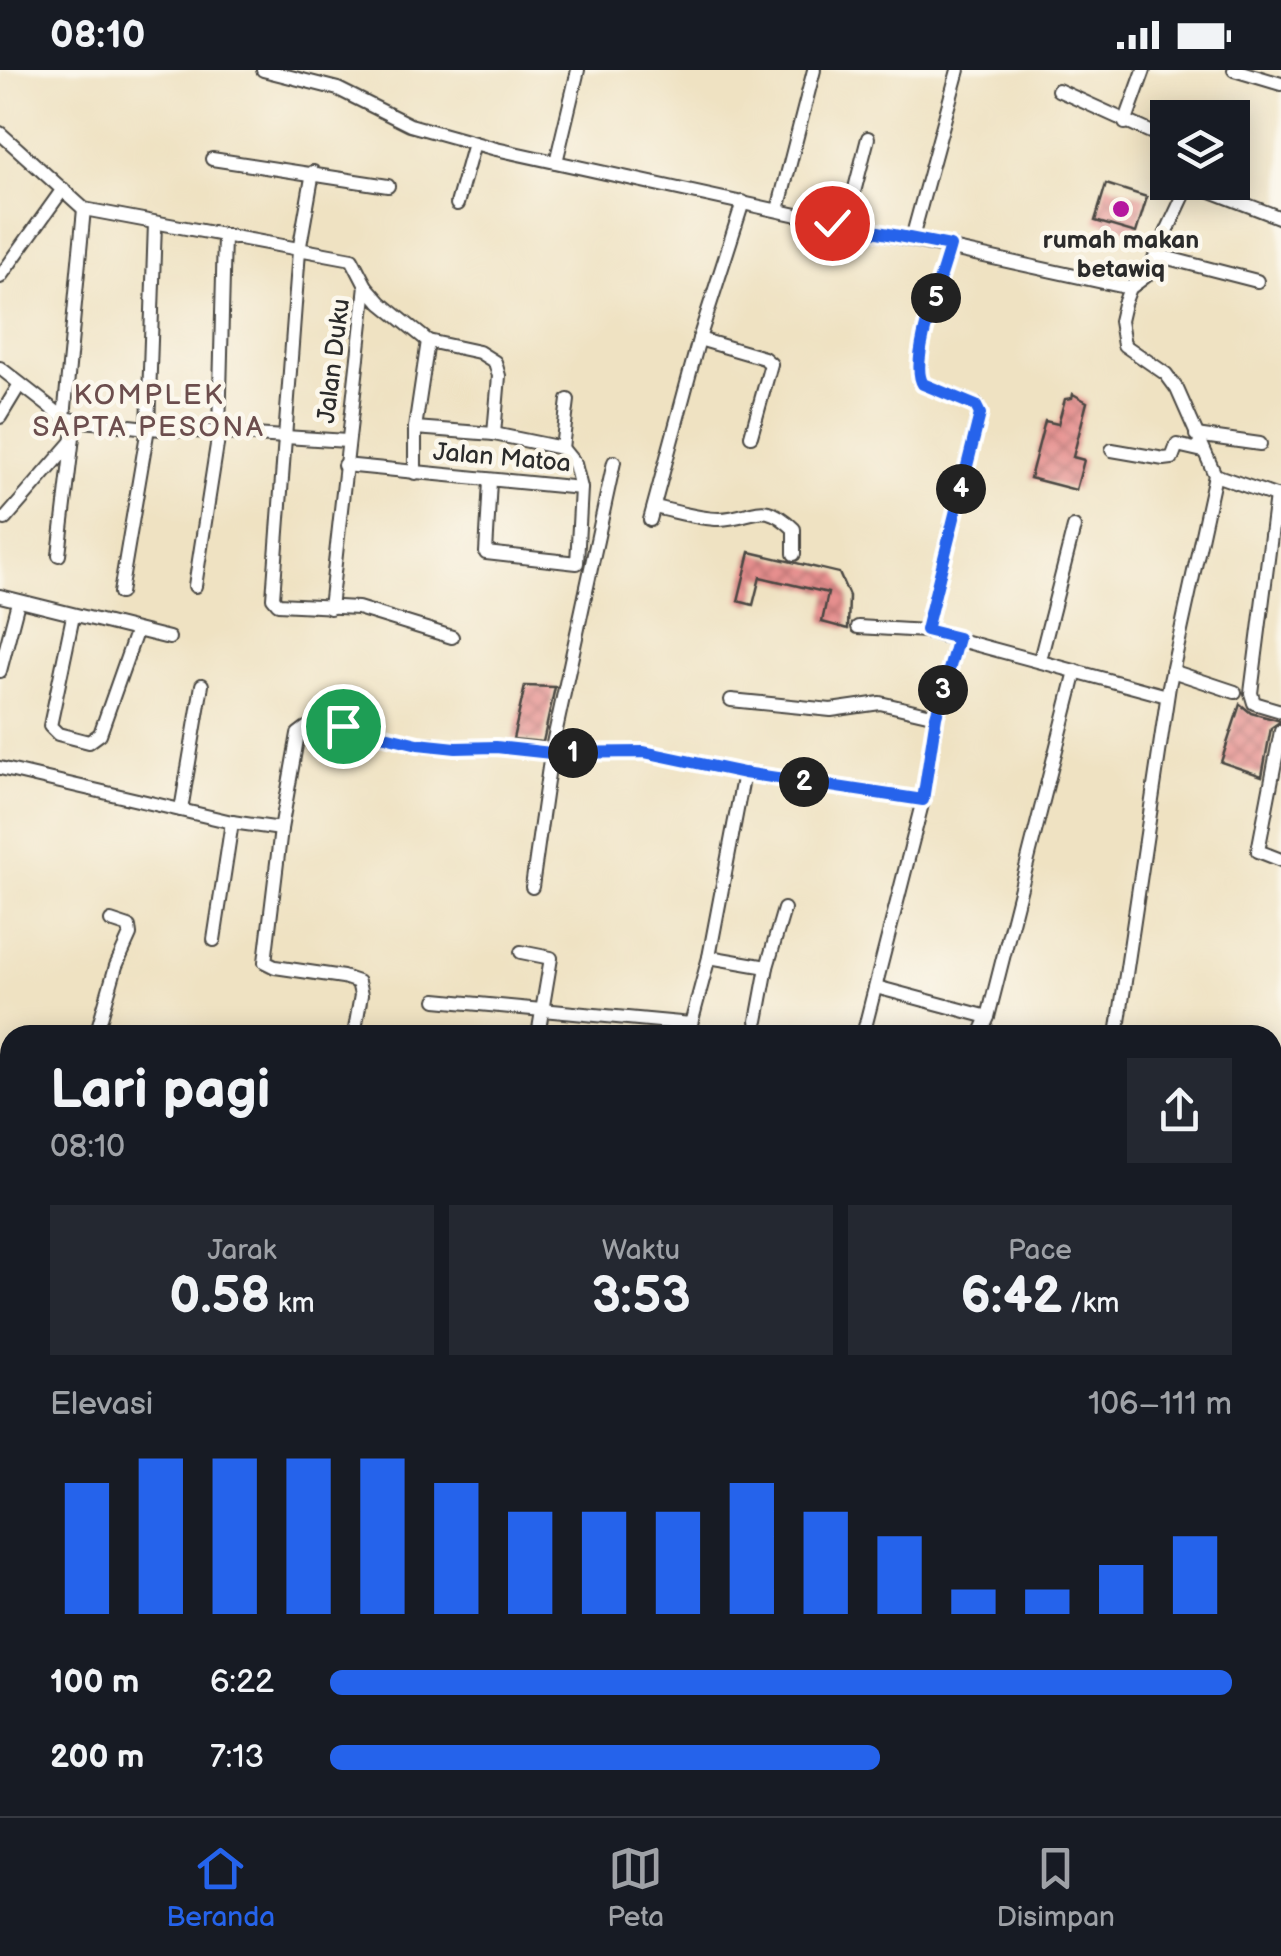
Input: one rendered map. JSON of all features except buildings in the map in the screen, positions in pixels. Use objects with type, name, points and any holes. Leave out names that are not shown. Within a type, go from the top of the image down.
[{"type":"street","points":[[263,70],[338,89],[410,125],[474,143],[1130,288]]},
{"type":"street","points":[[556,162],[578,70]]},
{"type":"street","points":[[778,210],[814,70]]},
{"type":"street","points":[[912,238],[958,70]]},
{"type":"street","points":[[1126,123],[1144,70]]},
{"type":"street","points":[[1235,70],[1281,84]]},
{"type":"street","points":[[1058,90],[1150,133]]},
{"type":"street","points":[[0,133],[84,208],[352,259],[366,286],[381,303],[428,341],[479,352],[494,362],[499,376],[494,434]]},
{"type":"street","points":[[844,226],[868,138]]},
{"type":"street","points":[[458,204],[474,143]]},
{"type":"street","points":[[212,159],[388,186]]},
{"type":"street","points":[[313,172],[298,251],[272,598],[278,604],[358,608],[452,637]]},
{"type":"street","points":[[0,278],[63,189]]},
{"type":"street","points":[[1118,1025],[1167,696],[1215,475],[1177,389],[1166,374],[1124,345],[1120,321],[1130,288],[1146,276],[1182,200]]},
{"type":"street","points":[[1234,200],[1281,218]]},
{"type":"street","points":[[744,202],[699,339],[652,514],[723,519],[763,509],[771,511],[794,529],[794,554]]},
{"type":"street","points":[[60,555],[72,441],[70,419],[84,208]]},
{"type":"street","points":[[120,593],[148,428],[155,223]]},
{"type":"street","points":[[196,586],[220,432],[224,236]]},
{"type":"street","points":[[926,630],[980,414],[976,406],[923,384],[919,378],[919,358],[950,246]]},
{"type":"street","points":[[1156,255],[1257,280]]},
{"type":"street","name":"Jalan Duku","points":[[330,608],[366,286]]},
{"type":"street","points":[[699,339],[764,358],[772,364],[752,436]]},
{"type":"street","points":[[414,473],[414,428],[428,341]]},
{"type":"street","points":[[0,368],[70,419],[347,441]]},
{"type":"street","points":[[0,417],[20,384]]},
{"type":"street","points":[[562,448],[568,400]]},
{"type":"street","name":"Jalan Matoa","points":[[344,466],[581,492],[575,464],[562,448],[494,434],[414,428]]},
{"type":"street","points":[[1196,435],[1260,444]]},
{"type":"street","points":[[5,520],[72,441]]},
{"type":"street","points":[[1112,450],[1164,459],[1172,458],[1177,445],[1203,451]]},
{"type":"street","points":[[532,887],[551,753],[614,462]]},
{"type":"street","points":[[1215,475],[1279,497],[1252,693],[1254,703],[1281,711]]},
{"type":"street","points":[[490,481],[485,550],[492,556],[577,564],[581,492]]},
{"type":"street","points":[[1040,660],[1074,527]]},
{"type":"street","points":[[0,596],[168,638]]},
{"type":"street","points":[[0,672],[18,602]]},
{"type":"street","points":[[73,616],[50,726],[58,734],[89,742],[100,734],[136,632]]},
{"type":"street","points":[[858,627],[926,630],[1167,696]]},
{"type":"street","points":[[866,1025],[923,800],[936,716],[958,638]]},
{"type":"street","points":[[985,1025],[1076,671]]},
{"type":"street","points":[[1172,671],[1235,692]]},
{"type":"street","points":[[181,810],[202,685]]},
{"type":"street","points":[[731,700],[831,710],[880,703],[936,716]]},
{"type":"street","points":[[356,1025],[358,982],[264,962],[295,740],[306,728],[343,726],[418,744],[551,753],[644,752],[744,773],[923,800]]},
{"type":"street","points":[[1281,731],[1275,788],[1258,851],[1281,860]]},
{"type":"street","points":[[0,768],[281,830]]},
{"type":"street","points":[[436,1000],[689,1025],[709,958],[744,773]]},
{"type":"street","points":[[214,940],[232,822]]},
{"type":"street","points":[[757,1021],[767,966],[784,909]]},
{"type":"street","points":[[99,1025],[116,966],[130,936],[129,927],[111,920]]},
{"type":"street","points":[[521,952],[551,958],[540,1025]]},
{"type":"street","points":[[709,958],[767,966]]},
{"type":"street","points":[[876,987],[988,1018]]},
{"type":"place","name":"rumah makan betawiq","points":[[1121,209]]},
{"type":"district","name":"KOMPLEK SAPTA PESONA","points":[[149,411]]},
{"type":"route","points":[[343,726],[418,744],[456,748],[644,752],[744,773],[923,800],[936,716],[958,638],[926,630],[980,414],[976,406],[923,384],[919,378],[919,358],[950,246],[832,223]]}]
